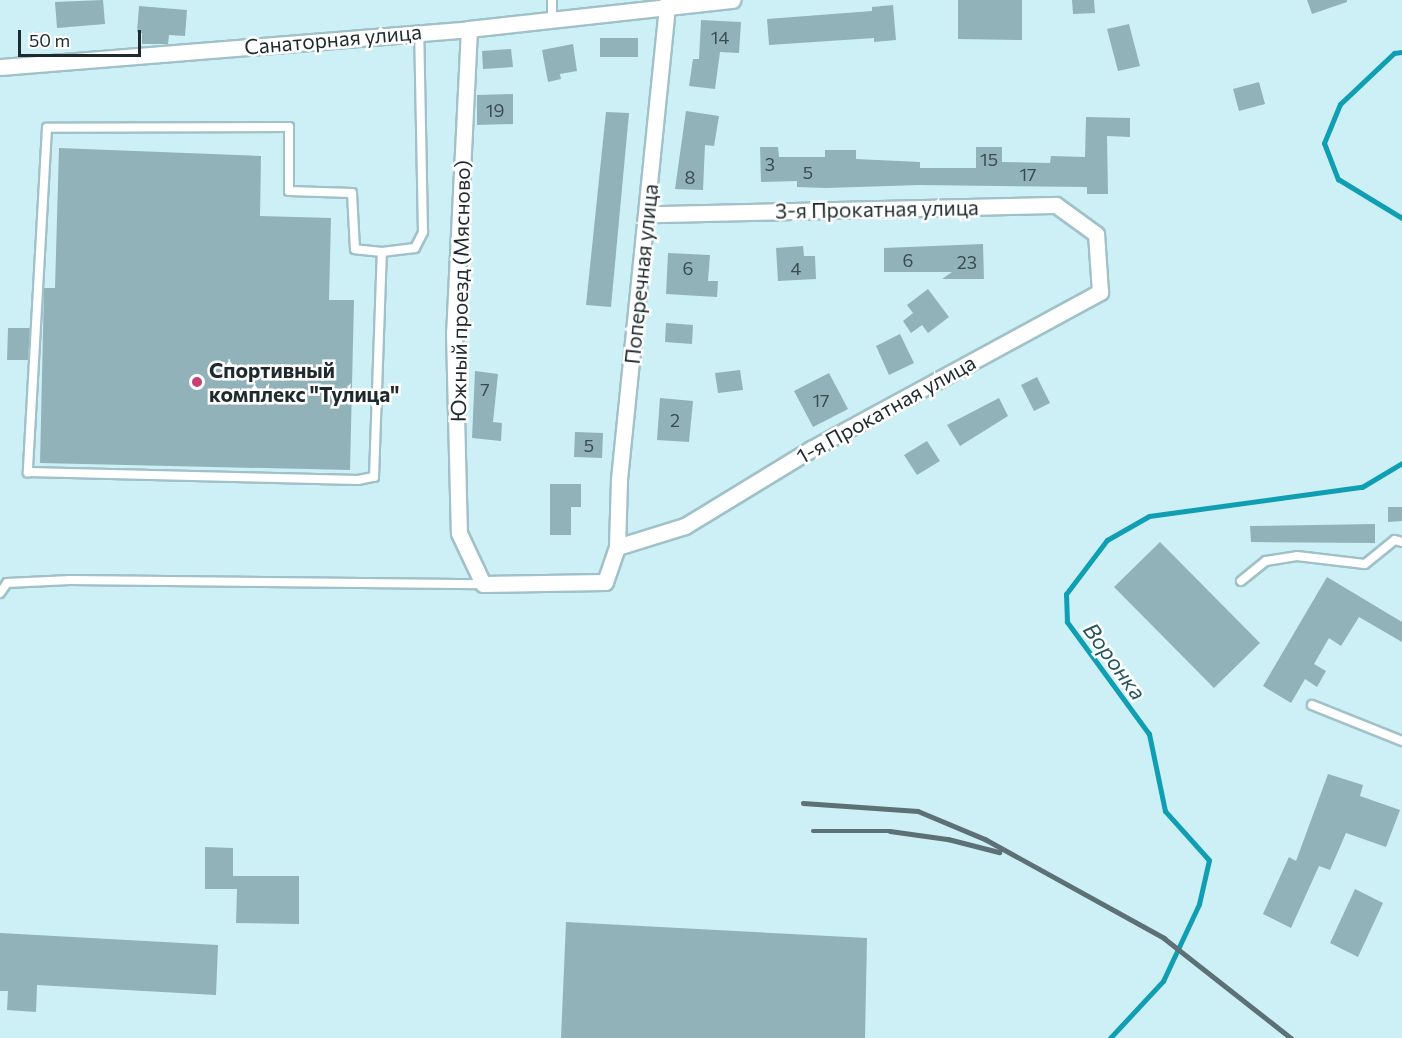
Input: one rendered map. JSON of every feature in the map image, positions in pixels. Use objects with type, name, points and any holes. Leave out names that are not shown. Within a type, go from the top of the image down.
[{"type":"street","name":"Санаторная улица","points":[[0,67],[468,29],[552,21],[667,4],[732,0]]},
{"type":"street","name":"Поперечная улица","points":[[483,584],[605,582],[617,548],[620,479],[667,4]]},
{"type":"street","name":"Южный проезд (Мясново)","points":[[468,29],[454,332],[459,534],[483,584]]},
{"type":"street","name":"3-я Прокатная улица","points":[[648,214],[1056,205],[1096,234]]},
{"type":"street","name":"1-я Прокатная улица","points":[[617,548],[685,526],[811,449],[1100,292],[1096,234]]},
{"type":"lane","points":[[552,0],[552,21]]},
{"type":"lane","points":[[382,252],[374,477],[346,480],[28,472],[47,128],[289,127],[289,191],[352,192],[355,249],[382,252],[409,251],[422,238],[419,32]]},
{"type":"lane","points":[[1241,581],[1266,561],[1297,556],[1365,564],[1395,540],[1402,542]]},
{"type":"lane","points":[[0,593],[7,583],[70,580],[483,584]]},
{"type":"lane","points":[[1312,705],[1402,741]]},
{"type":"building","points":[[103,0],[105,24],[57,28],[55,2]]},
{"type":"building","points":[[958,0],[1022,0],[1022,40],[958,39]]},
{"type":"building","points":[[1072,0],[1094,0],[1095,13],[1073,14]]},
{"type":"building","points":[[1307,0],[1347,0],[1347,2],[1312,14]]},
{"type":"building","points":[[893,5],[896,40],[874,42],[874,38],[769,45],[767,19],[872,11],[872,7]]},
{"type":"building","points":[[139,6],[187,10],[185,36],[169,35],[168,44],[142,44],[142,33],[137,32]]},
{"type":"building","points":[[701,20],[741,22],[739,53],[720,52],[715,89],[689,86],[693,59],[699,59]]},
{"type":"building","points":[[1129,24],[1140,66],[1118,71],[1107,29]]},
{"type":"building","points":[[600,38],[638,38],[638,57],[600,57]]},
{"type":"building","points":[[573,44],[577,71],[560,74],[561,79],[548,82],[542,50]]},
{"type":"building","points":[[511,49],[513,67],[483,69],[482,51]]},
{"type":"building","points":[[1259,82],[1265,104],[1239,111],[1233,89]]},
{"type":"building","points":[[513,94],[513,124],[477,125],[477,95]]},
{"type":"building","points":[[686,111],[719,116],[714,146],[705,145],[703,190],[675,189]]},
{"type":"building","points":[[606,112],[629,113],[611,307],[586,305]]},
{"type":"building","points":[[1086,117],[1130,118],[1130,137],[1107,136],[1108,194],[1087,194],[1087,187],[920,185],[826,188],[797,187],[797,181],[761,182],[760,147],[778,147],[779,157],[825,157],[825,150],[856,150],[856,159],[920,162],[920,168],[976,168],[976,147],[1002,147],[1002,162],[1050,163],[1051,156],[1085,157]]},
{"type":"building","name":"Спортивный комплекс \"Тулица\"","points":[[59,148],[261,156],[260,216],[331,218],[329,300],[354,300],[350,470],[40,463],[44,288],[55,288]]},
{"type":"building","points":[[983,244],[984,279],[942,279],[952,272],[884,272],[884,248]]},
{"type":"building","points":[[803,246],[804,256],[815,256],[816,279],[778,281],[776,248]]},
{"type":"building","points":[[668,253],[710,255],[708,281],[718,281],[717,297],[666,294]]},
{"type":"building","points":[[928,289],[949,317],[928,333],[922,325],[911,333],[903,321],[913,313],[907,305]]},
{"type":"building","points":[[666,323],[693,325],[692,344],[665,342]]},
{"type":"building","points":[[8,328],[30,328],[28,360],[7,360]]},
{"type":"building","points":[[900,334],[914,363],[889,375],[876,346]]},
{"type":"building","points":[[740,370],[743,390],[718,393],[715,373]]},
{"type":"building","points":[[475,371],[498,374],[493,422],[502,423],[501,441],[472,438]]},
{"type":"building","points":[[829,373],[848,409],[813,427],[794,391]]},
{"type":"building","points":[[1037,377],[1050,403],[1034,411],[1021,385]]},
{"type":"building","points":[[660,398],[693,401],[689,442],[657,440]]},
{"type":"building","points":[[999,398],[1008,416],[960,446],[947,425]]},
{"type":"building","points":[[575,432],[603,433],[602,458],[574,457]]},
{"type":"building","points":[[927,441],[940,461],[917,475],[904,455]]},
{"type":"building","points":[[550,484],[581,484],[581,507],[571,507],[571,535],[550,535]]},
{"type":"building","points":[[1388,507],[1402,507],[1402,521],[1388,522]]},
{"type":"building","points":[[1375,524],[1375,543],[1251,542],[1250,526]]},
{"type":"building","points":[[1160,542],[1260,643],[1214,688],[1114,587]]},
{"type":"building","points":[[1327,577],[1402,622],[1402,642],[1359,617],[1341,646],[1329,638],[1314,664],[1326,671],[1317,687],[1305,679],[1291,703],[1263,686]]},
{"type":"building","points":[[1328,774],[1363,785],[1360,796],[1400,810],[1386,847],[1346,833],[1330,870],[1319,866],[1291,928],[1263,914],[1289,857],[1296,861]]},
{"type":"building","points":[[205,847],[233,848],[233,876],[299,876],[299,924],[236,923],[237,889],[205,889]]},
{"type":"building","points":[[1355,889],[1383,903],[1358,957],[1330,943]]},
{"type":"building","points":[[566,922],[867,938],[865,1038],[561,1038]]},
{"type":"building","points":[[0,933],[218,945],[216,995],[37,985],[36,1012],[7,1010],[8,991],[0,991]]},
{"type":"waterway","name":"Воронка","points":[[1402,52],[1394,53],[1340,104],[1324,143],[1338,179],[1402,218]]},
{"type":"waterway","name":"Воронка","points":[[1110,1038],[1163,981],[1199,904],[1209,860],[1165,811],[1149,734],[1067,622],[1066,594],[1107,540],[1149,516],[1362,487],[1402,463]]},
{"type":"railway","points":[[803,803],[918,811],[985,839],[1164,938],[1291,1038]]},
{"type":"railway","points":[[813,831],[890,831],[948,839],[999,852]]},
{"type":"place","name":"Спортивный комплекс \"Тулица\"","points":[[197,382]]}]
